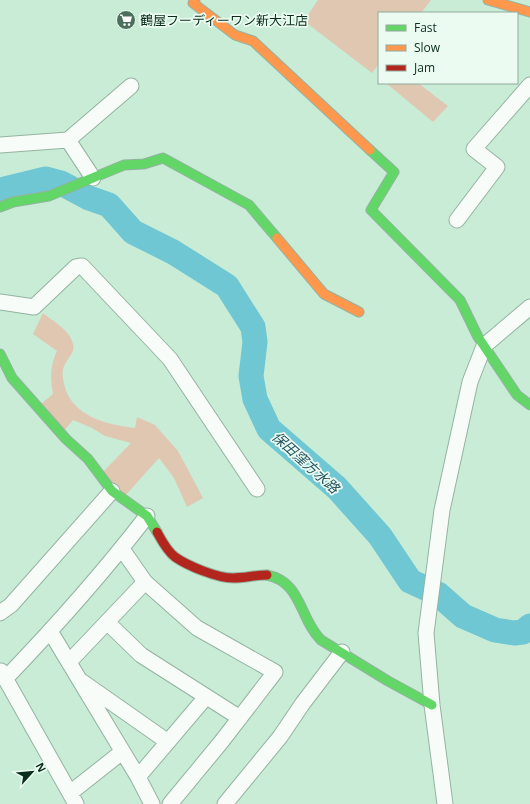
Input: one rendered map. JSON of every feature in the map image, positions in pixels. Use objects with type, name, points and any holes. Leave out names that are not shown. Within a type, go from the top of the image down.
[{"type":"street","points":[[195,0],[193,3],[235,35],[253,41],[394,172],[371,210],[460,300],[484,346],[517,396],[530,406]]},
{"type":"street","points":[[488,0],[530,12]]},
{"type":"street","points":[[457,220],[497,167],[474,149],[530,85]]},
{"type":"street","points":[[0,145],[68,140],[131,86]]},
{"type":"street","points":[[68,140],[93,178]]},
{"type":"street","points":[[0,207],[13,202],[49,196],[124,165],[144,164],[163,158],[249,205],[324,294],[359,312]]},
{"type":"street","points":[[0,302],[34,307],[76,267],[82,266],[170,359],[257,489]]},
{"type":"street","points":[[445,804],[432,705],[426,633],[442,510],[470,382],[484,346],[530,307]]},
{"type":"street","points":[[0,354],[12,378],[66,439],[88,459],[112,491],[147,516],[170,552],[175,557],[197,568],[222,577],[233,578],[266,575],[277,577],[289,586],[300,603],[313,632],[321,640],[388,681],[432,705]]},
{"type":"street","points":[[0,613],[11,605],[112,491]]},
{"type":"street","points":[[122,752],[73,798],[3,675],[50,631],[122,549],[147,516]]},
{"type":"street","points":[[122,549],[145,582],[197,628],[275,672],[240,718],[170,804]]},
{"type":"street","points":[[69,662],[145,582]]},
{"type":"street","points":[[107,622],[141,655],[240,718]]},
{"type":"street","points":[[50,631],[138,777],[152,804]]},
{"type":"street","points":[[225,804],[280,737],[303,703],[342,652]]},
{"type":"street","points":[[79,680],[87,683],[168,742]]},
{"type":"street","points":[[138,777],[206,697]]},
{"type":"shaded area","points":[[318,0],[431,0],[422,12],[378,12],[378,65],[372,73],[304,21]]},
{"type":"shaded area","points":[[387,84],[419,84],[448,106],[433,122]]},
{"type":"shaded area","points":[[43,313],[65,330],[73,344],[74,347],[64,366],[63,375],[64,384],[68,395],[74,404],[92,417],[124,427],[135,428],[137,417],[155,425],[178,451],[203,498],[187,507],[174,478],[159,458],[125,496],[102,473],[131,443],[105,436],[92,428],[73,420],[64,431],[41,404],[53,394],[51,372],[57,351],[33,334]]},
{"type":"waterway","name":"保田窪方水路","points":[[0,190],[46,179],[61,183],[89,198],[109,205],[133,232],[173,252],[227,286],[253,327],[255,342],[251,376],[255,399],[269,429],[337,488],[380,536],[410,581],[438,594],[463,616],[495,630],[514,633],[523,632],[530,626]]},
{"type":"traffic: fast","points":[[370,150],[394,172],[371,210],[460,300],[478,337],[517,395],[530,405]]},
{"type":"traffic: fast","points":[[0,207],[13,202],[49,196],[124,165],[144,164],[163,158],[249,205],[277,238]]},
{"type":"traffic: fast","points":[[0,354],[12,378],[66,439],[88,459],[112,491],[147,516],[157,532]]},
{"type":"traffic: fast","points":[[267,575],[278,579],[287,585],[294,593],[308,622],[321,640],[388,681],[432,705]]},
{"type":"traffic: slow","points":[[195,0],[193,3],[235,35],[253,41],[370,150]]},
{"type":"traffic: slow","points":[[488,0],[530,12]]},
{"type":"traffic: slow","points":[[277,238],[324,294],[359,312]]},
{"type":"traffic: jam","points":[[157,532],[172,555],[203,571],[219,576],[233,578],[267,575]]},
{"type":"place","name":"鶴屋フーディーワン新大江店","points":[[126,20]]}]
